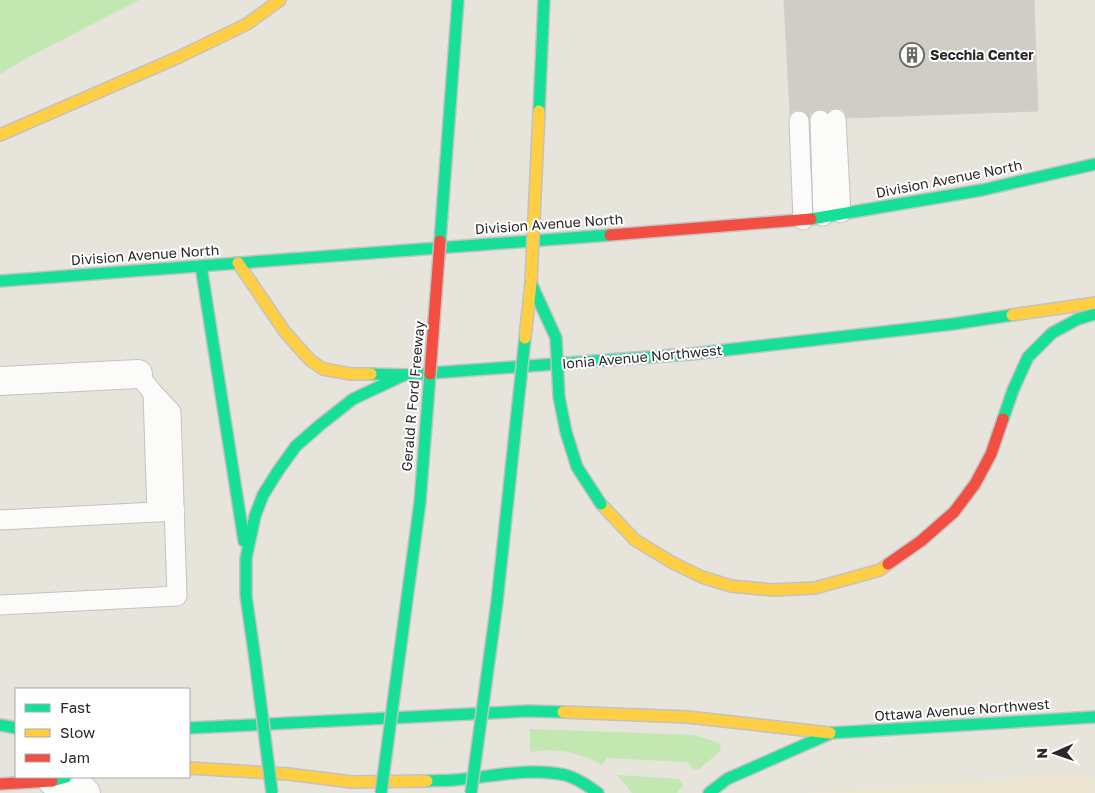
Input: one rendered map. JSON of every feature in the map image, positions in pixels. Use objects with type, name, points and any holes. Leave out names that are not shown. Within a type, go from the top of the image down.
[{"type":"main road","points":[[0,135],[179,57],[247,24],[280,0]]},
{"type":"main road","name":"Gerald R Ford Freeway","points":[[381,793],[420,502],[453,86],[458,0]]},
{"type":"main road","points":[[471,793],[497,602],[531,282],[544,0]]},
{"type":"main road","name":"Division Avenue North","points":[[0,281],[803,220],[982,190],[1095,164]]},
{"type":"main road","name":"Ionia Avenue Northwest","points":[[238,263],[286,332],[310,360],[323,369],[351,374],[404,375],[691,354],[953,324],[1095,303]]},
{"type":"main road","points":[[201,266],[246,558],[246,596],[272,793]]},
{"type":"main road","points":[[531,282],[556,338],[559,397],[566,432],[577,467],[601,504],[635,540],[680,566],[702,577],[731,586],[773,590],[816,588],[880,570],[921,541],[954,512],[974,484],[991,454],[1013,390],[1028,357],[1052,334],[1078,320],[1095,314]]},
{"type":"main road","points":[[246,558],[260,502],[278,471],[296,446],[353,399],[404,375]]},
{"type":"main road","points":[[190,728],[528,711],[688,716],[830,734]]},
{"type":"main road","name":"Ottawa Avenue Northwest","points":[[830,734],[1095,717]]},
{"type":"main road","points":[[0,725],[15,728]]},
{"type":"main road","points":[[709,793],[727,778],[830,734]]},
{"type":"main road","points":[[190,768],[288,774],[352,782],[454,780],[521,772],[544,772],[566,774],[598,793]]},
{"type":"main road","points":[[0,784],[59,779]]},
{"type":"street","points":[[0,381],[146,383]]},
{"type":"street","points":[[59,779],[81,788],[86,793]]},
{"type":"lane","points":[[828,119],[832,215]]},
{"type":"lane","points":[[799,121],[803,220]]},
{"type":"lane","points":[[0,605],[177,596],[146,383]]},
{"type":"lane","points":[[0,520],[166,512]]},
{"type":"shaded area","points":[[1093,774],[1095,793],[808,793],[811,792]]},
{"type":"green space","points":[[0,0],[139,0],[0,74]]},
{"type":"green space","points":[[530,729],[695,735],[719,743],[721,748],[719,752],[698,770],[694,770],[686,762],[607,758],[602,765],[585,757],[567,752],[530,752]]},
{"type":"green space","points":[[617,775],[679,779],[683,785],[677,793],[632,793]]},
{"type":"building","name":"Secchia Center","points":[[784,0],[1034,0],[1038,111],[847,118],[842,109],[836,108],[830,109],[828,112],[820,109],[815,110],[810,114],[809,118],[805,111],[799,110],[793,111],[790,115]]},
{"type":"traffic: fast","points":[[440,241],[458,0]]},
{"type":"traffic: fast","points":[[539,111],[544,0]]},
{"type":"traffic: fast","points":[[811,219],[982,190],[1095,164]]},
{"type":"traffic: fast","points":[[0,281],[610,235]]},
{"type":"traffic: fast","points":[[201,266],[244,541]]},
{"type":"traffic: fast","points":[[531,283],[556,338],[559,397],[566,432],[577,467],[601,504]]},
{"type":"traffic: fast","points":[[1003,419],[1013,390],[1028,357],[1052,333],[1078,319],[1095,314]]},
{"type":"traffic: fast","points":[[371,374],[404,375],[691,354],[953,324],[1012,315]]},
{"type":"traffic: fast","points":[[471,793],[497,602],[525,338]]},
{"type":"traffic: fast","points":[[381,793],[420,502],[430,374]]},
{"type":"traffic: fast","points":[[255,659],[246,596],[246,558],[255,516],[263,495],[296,446],[320,425],[353,399],[404,375]]},
{"type":"traffic: fast","points":[[255,659],[272,793]]},
{"type":"traffic: fast","points":[[190,728],[528,711],[563,712]]},
{"type":"traffic: fast","points":[[830,733],[1095,717]]},
{"type":"traffic: fast","points":[[0,725],[15,728]]},
{"type":"traffic: fast","points":[[709,793],[727,779],[829,734]]},
{"type":"traffic: fast","points":[[427,781],[537,772],[565,775],[574,778],[598,793]]},
{"type":"traffic: fast","points":[[52,781],[62,778]]},
{"type":"traffic: slow","points":[[0,135],[179,57],[247,24],[280,0]]},
{"type":"traffic: slow","points":[[525,338],[531,283],[539,111]]},
{"type":"traffic: slow","points":[[238,263],[285,332],[310,360],[323,369],[351,374],[371,374]]},
{"type":"traffic: slow","points":[[1012,315],[1095,303]]},
{"type":"traffic: slow","points":[[601,504],[635,540],[673,563],[702,577],[731,586],[773,590],[815,588],[880,570],[888,564]]},
{"type":"traffic: slow","points":[[563,712],[688,717],[830,733]]},
{"type":"traffic: slow","points":[[190,768],[288,774],[352,782],[427,781]]},
{"type":"traffic: jam","points":[[610,235],[811,219]]},
{"type":"traffic: jam","points":[[430,374],[440,241]]},
{"type":"traffic: jam","points":[[888,564],[921,541],[954,512],[975,484],[991,454],[1003,419]]},
{"type":"traffic: jam","points":[[0,784],[52,781]]},
{"type":"place","name":"Secchia Center","points":[[912,55]]}]
